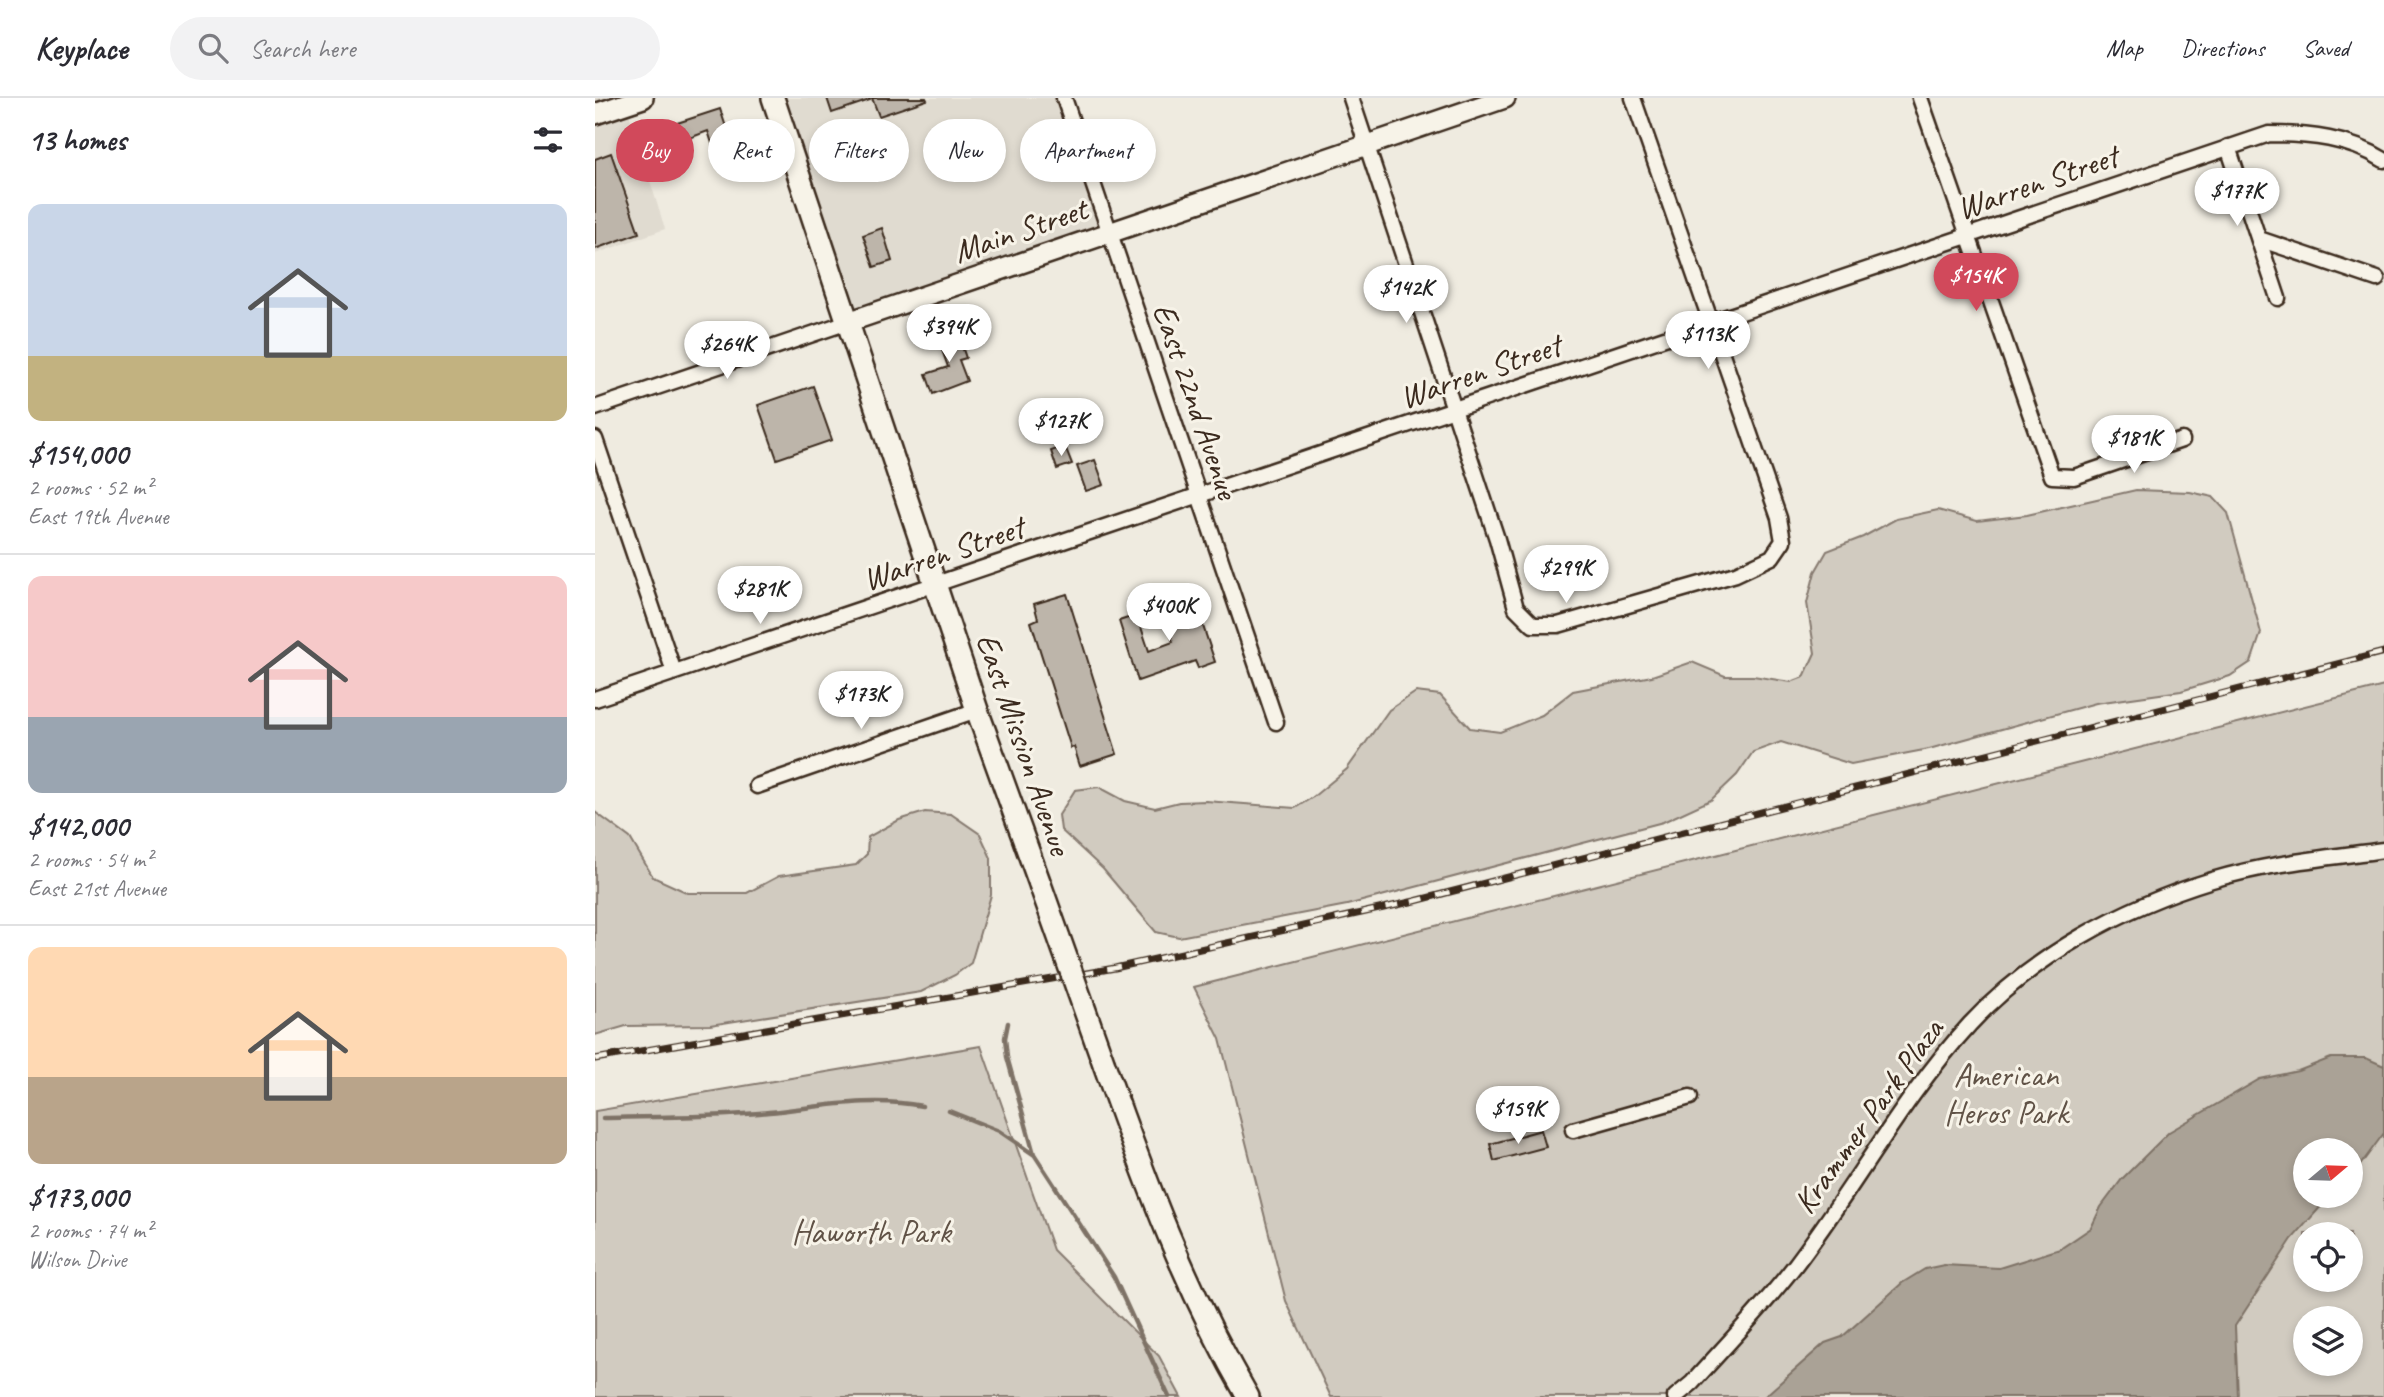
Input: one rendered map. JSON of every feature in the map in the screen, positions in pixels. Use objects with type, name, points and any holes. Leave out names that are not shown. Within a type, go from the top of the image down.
[{"type":"main road","name":"East Mission Avenue","points":[[773,98],[977,710],[1104,1064],[1183,1275],[1211,1334],[1248,1397]]},
{"type":"street","points":[[595,114],[643,98]]},
{"type":"street","name":"East 22nd Avenue","points":[[1065,98],[1276,722]]},
{"type":"street","points":[[1351,98],[1517,608],[1533,625],[1558,625],[1736,574],[1772,558],[1783,541],[1779,518],[1633,98]]},
{"type":"street","name":"Main Street","points":[[595,408],[1505,98]]},
{"type":"street","points":[[1920,98],[2052,476],[2074,478],[2182,440]]},
{"type":"street","name":"Warren Street","points":[[595,699],[2269,134],[2300,134],[2363,147],[2384,160]]},
{"type":"street","points":[[2228,147],[2278,298]]},
{"type":"street","points":[[2259,239],[2377,279]]},
{"type":"street","points":[[595,439],[674,672]]},
{"type":"street","points":[[757,786],[977,710]]},
{"type":"street","name":"Krammer Park Plaza","points":[[1675,1397],[1692,1383],[1793,1269],[1946,1053],[1994,1000],[2029,971],[2108,921],[2200,884],[2251,870],[2384,850]]},
{"type":"street","points":[[1573,1130],[1690,1097]]},
{"type":"shaded area","points":[[595,98],[643,98],[626,104],[631,119],[616,119],[616,182],[650,182],[665,229],[595,254]]},
{"type":"shaded area","points":[[772,98],[1064,98],[1071,119],[1020,119],[1020,182],[1093,182],[1110,232],[848,322],[795,166],[795,119],[779,119]]},
{"type":"shaded area","points":[[2331,1058],[2366,1058],[2384,1066],[2384,1133],[2363,1161],[2363,1138],[2293,1138],[2293,1208],[2319,1208],[2307,1222],[2293,1222],[2293,1238],[2235,1326],[2238,1397],[1764,1397],[1825,1343],[1842,1337],[1902,1283],[1925,1269],[1944,1265],[1999,1268],[2060,1249],[2091,1228],[2101,1207],[2122,1179],[2169,1132],[2260,1079],[2298,1071]]},
{"type":"green space","points":[[2136,490],[2190,492],[2213,497],[2228,513],[2261,633],[2251,662],[2230,676],[2181,691],[2096,703],[1929,749],[1851,764],[1781,742],[1753,752],[1737,775],[1711,800],[1663,822],[1347,905],[1179,937],[1156,932],[1103,869],[1061,830],[1059,815],[1075,790],[1099,787],[1125,801],[1155,808],[1179,802],[1206,801],[1295,808],[1347,769],[1389,710],[1416,692],[1440,695],[1470,728],[1500,732],[1542,715],[1573,691],[1652,676],[1692,662],[1725,676],[1753,676],[1791,682],[1804,677],[1815,653],[1807,603],[1815,572],[1827,551],[1863,537],[1896,519],[1938,510],[1977,521],[2027,515]]},
{"type":"green space","name":"American Heros Park","points":[[2384,686],[2384,1397],[1331,1397],[1286,1301],[1220,1039],[1194,987]]},
{"type":"green space","points":[[595,812],[630,838],[653,877],[688,893],[747,893],[779,876],[856,865],[867,854],[868,837],[899,820],[925,812],[951,814],[980,834],[991,858],[991,895],[971,963],[955,975],[921,992],[710,1025],[626,1026],[595,1035]]},
{"type":"green space","name":"Haworth Park","points":[[981,1046],[1053,1250],[1159,1356],[1181,1397],[595,1397],[595,1111]]},
{"type":"building","points":[[827,98],[869,98],[870,100],[832,113]]},
{"type":"building","points":[[872,98],[926,98],[927,100],[879,116]]},
{"type":"building","points":[[720,109],[723,119],[708,119],[708,131],[694,136],[694,119],[689,119]]},
{"type":"building","points":[[611,153],[616,167],[616,182],[621,182],[639,233],[595,249],[595,159]]},
{"type":"building","points":[[882,228],[892,261],[874,267],[863,235]]},
{"type":"building","points":[[956,329],[966,358],[959,360],[967,381],[933,394],[926,374],[948,367],[937,336]]},
{"type":"building","points":[[813,386],[832,440],[777,459],[758,405]]},
{"type":"building","points":[[1065,446],[1072,464],[1057,469],[1051,451]]},
{"type":"building","points":[[1095,460],[1104,485],[1086,491],[1077,466]]},
{"type":"building","points":[[1067,594],[1117,754],[1080,766],[1074,747],[1071,748],[1031,622],[1038,619],[1034,604]]},
{"type":"building","points":[[1193,596],[1215,662],[1198,668],[1195,661],[1138,681],[1119,621],[1137,615],[1149,651],[1173,642],[1165,615],[1180,610],[1177,601]]},
{"type":"building","points":[[1541,1130],[1546,1147],[1494,1161],[1490,1144]]},
{"type":"waterway","points":[[1008,1023],[1005,1038],[1007,1057],[1034,1154],[1114,1277],[1169,1397]]},
{"type":"waterway","points":[[603,1118],[728,1115],[864,1102],[922,1106]]},
{"type":"waterway","points":[[949,1111],[999,1131],[1033,1154]]},
{"type":"railway","points":[[595,1059],[1115,968],[1415,901],[2384,652]]}]
